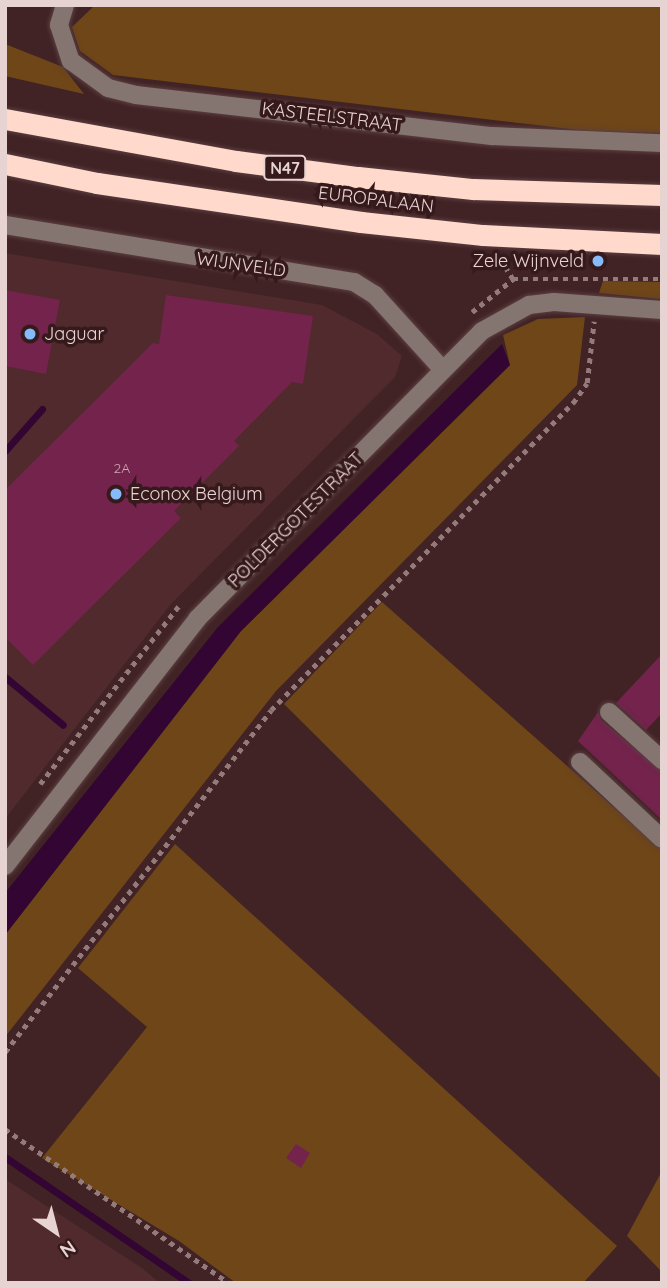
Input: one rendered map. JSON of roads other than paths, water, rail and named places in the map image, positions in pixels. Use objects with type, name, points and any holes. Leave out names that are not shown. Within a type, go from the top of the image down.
[{"type":"highway","name":"EUROPALAAN","points":[[5,119],[236,161],[358,177],[473,189],[662,195]]},
{"type":"highway","name":"EUROPALAAN","points":[[5,164],[97,183],[361,222],[483,235],[662,244]]},
{"type":"street","name":"KASTEELSTRAAT","points":[[65,5],[60,24],[71,61],[108,88],[136,95],[492,136],[662,143]]},
{"type":"street","name":"WIJNVELD","points":[[5,225],[354,282],[376,295],[442,369]]},
{"type":"street","name":"POLDERGOTESTRAAT","points":[[5,866],[197,619],[482,331],[529,306],[596,304],[662,310]]},
{"type":"street","points":[[609,712],[662,760]]},
{"type":"street","points":[[580,762],[662,839]]},
{"type":"waterway","points":[[5,451],[42,409]]},
{"type":"waterway","points":[[5,677],[63,725]]},
{"type":"waterway","points":[[5,1157],[189,1283]]},
{"type":"place","name":"Zele Wijnveld","points":[[598,261]]},
{"type":"place","name":"Jaguar","points":[[30,334]]},
{"type":"place","name":"Econox Belgium","points":[[116,494]]}]
